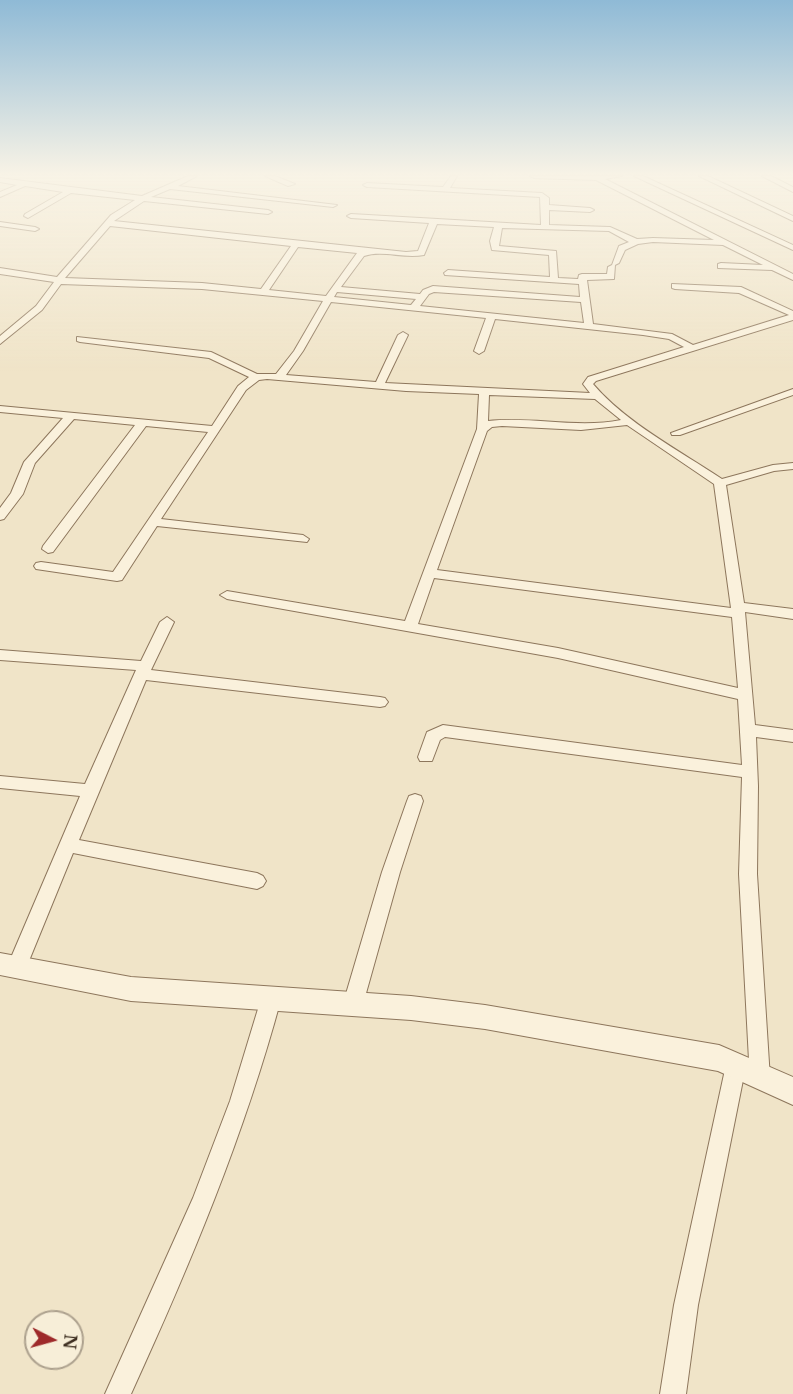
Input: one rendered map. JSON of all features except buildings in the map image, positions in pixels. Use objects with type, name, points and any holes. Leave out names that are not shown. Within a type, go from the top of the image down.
[{"type":"street","points":[[0,341],[39,308],[55,285],[93,241]]},
{"type":"street","points":[[273,241],[412,255],[421,253],[426,241]]},
{"type":"street","points":[[494,241],[495,248],[553,254],[554,280]]},
{"type":"street","points":[[589,327],[583,276],[611,277],[622,248],[644,241]]},
{"type":"street","points":[[679,241],[727,243]]},
{"type":"street","points":[[723,241],[793,277]]},
{"type":"street","points":[[778,241],[793,248]]},
{"type":"street","points":[[263,293],[296,244]]},
{"type":"street","points":[[280,376],[298,354],[334,289],[359,255],[370,252]]},
{"type":"street","points":[[721,266],[777,268]]},
{"type":"street","points":[[0,271],[53,279],[55,285]]},
{"type":"street","points":[[448,273],[582,282]]},
{"type":"street","points":[[0,281],[23,285]]},
{"type":"street","points":[[43,288],[55,285],[170,284],[660,334],[672,337],[694,349]]},
{"type":"street","points":[[675,286],[741,290],[793,316]]},
{"type":"street","points":[[334,289],[422,297]]},
{"type":"street","points":[[413,309],[422,297],[433,289],[585,300]]},
{"type":"street","points":[[760,1079],[748,873],[750,771],[737,609],[720,483],[629,421],[589,387],[589,381],[793,316]]},
{"type":"street","points":[[479,351],[491,317]]},
{"type":"street","points":[[0,330],[11,332]]},
{"type":"street","points":[[379,386],[404,335]]},
{"type":"street","points":[[80,339],[211,355],[256,377],[280,376],[379,386],[598,396]]},
{"type":"street","points":[[41,566],[117,577],[242,388],[256,377]]},
{"type":"street","points":[[410,626],[482,429],[484,391]]},
{"type":"street","points":[[676,433],[793,392]]},
{"type":"street","points":[[0,409],[214,429]]},
{"type":"street","points":[[0,516],[17,494],[30,462],[72,415]]},
{"type":"street","points":[[482,429],[489,424],[502,423],[580,427],[614,426],[629,421]]},
{"type":"street","points":[[48,549],[143,422]]},
{"type":"street","points":[[720,483],[773,468],[793,466]]},
{"type":"street","points":[[152,522],[303,539]]},
{"type":"street","points":[[430,573],[793,614]]},
{"type":"street","points":[[227,595],[558,653],[744,695]]},
{"type":"street","points":[[167,622],[67,845],[8,965],[131,989],[353,1004],[485,1017],[719,1058],[760,1079],[793,1091]]},
{"type":"street","points":[[0,655],[144,670],[380,702]]},
{"type":"street","points":[[746,730],[793,736]]},
{"type":"street","points":[[426,757],[433,736],[442,731],[750,771]]},
{"type":"street","points":[[0,782],[90,791]]},
{"type":"street","points":[[353,1004],[391,872],[415,801]]},
{"type":"street","points":[[67,845],[257,882]]},
{"type":"street","points":[[117,1394],[180,1255],[244,1096],[271,999]]},
{"type":"street","points":[[673,1394],[686,1305],[736,1065]]}]
